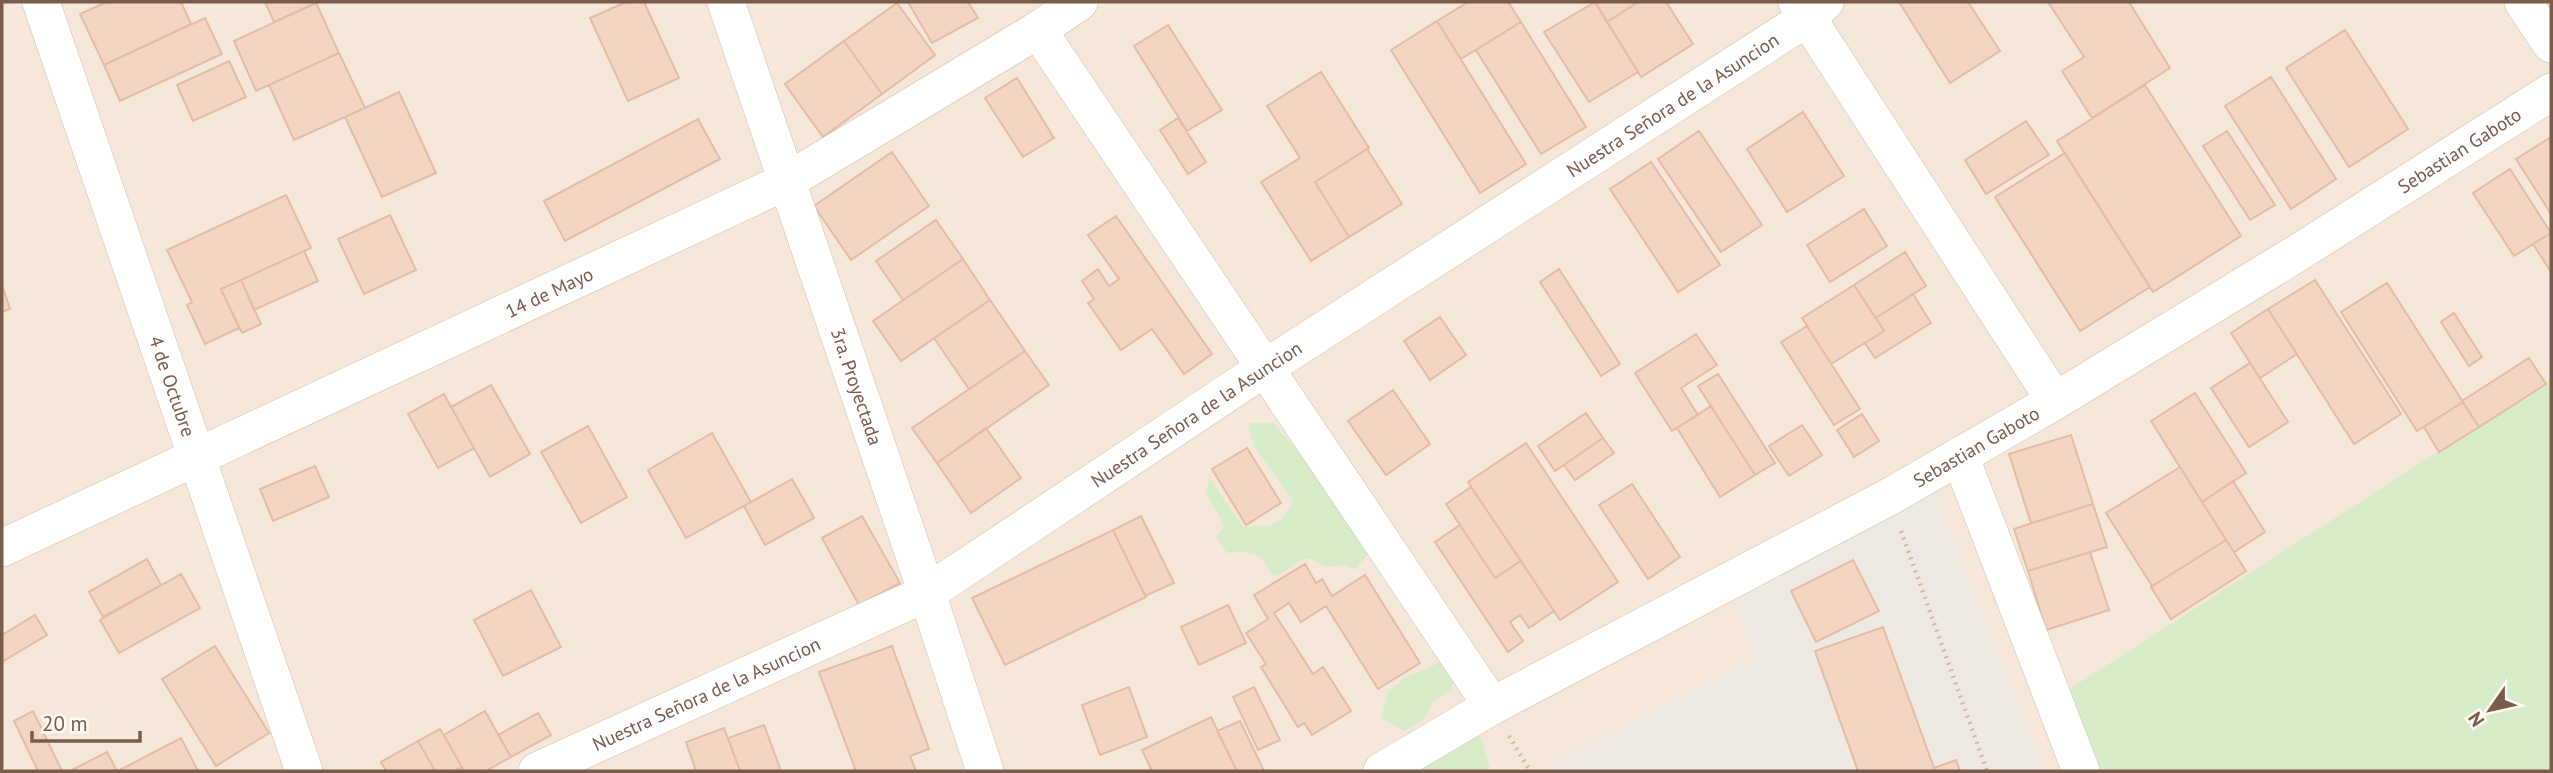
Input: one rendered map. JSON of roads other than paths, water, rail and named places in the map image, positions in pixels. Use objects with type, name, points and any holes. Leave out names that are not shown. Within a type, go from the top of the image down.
[{"type":"street","name":"4 de Octubre","points":[[41,2],[304,771]]},
{"type":"street","name":"3ra. Proyectada","points":[[726,2],[985,771]]},
{"type":"street","name":"14 de Mayo","points":[[2,548],[787,181],[1038,30],[1079,2]]},
{"type":"street","points":[[2523,2],[2551,44]]},
{"type":"street","points":[[1810,7],[2055,401]]},
{"type":"street","name":"Nuestra Señora de la Asuncion","points":[[537,771],[927,593],[1810,7]]},
{"type":"street","points":[[1038,30],[1492,706]]},
{"type":"street","name":"Sebastian Gaboto","points":[[1382,771],[1492,706],[1889,497],[2055,401],[2296,254],[2551,92]]},
{"type":"street","points":[[1960,456],[2081,771]]}]
